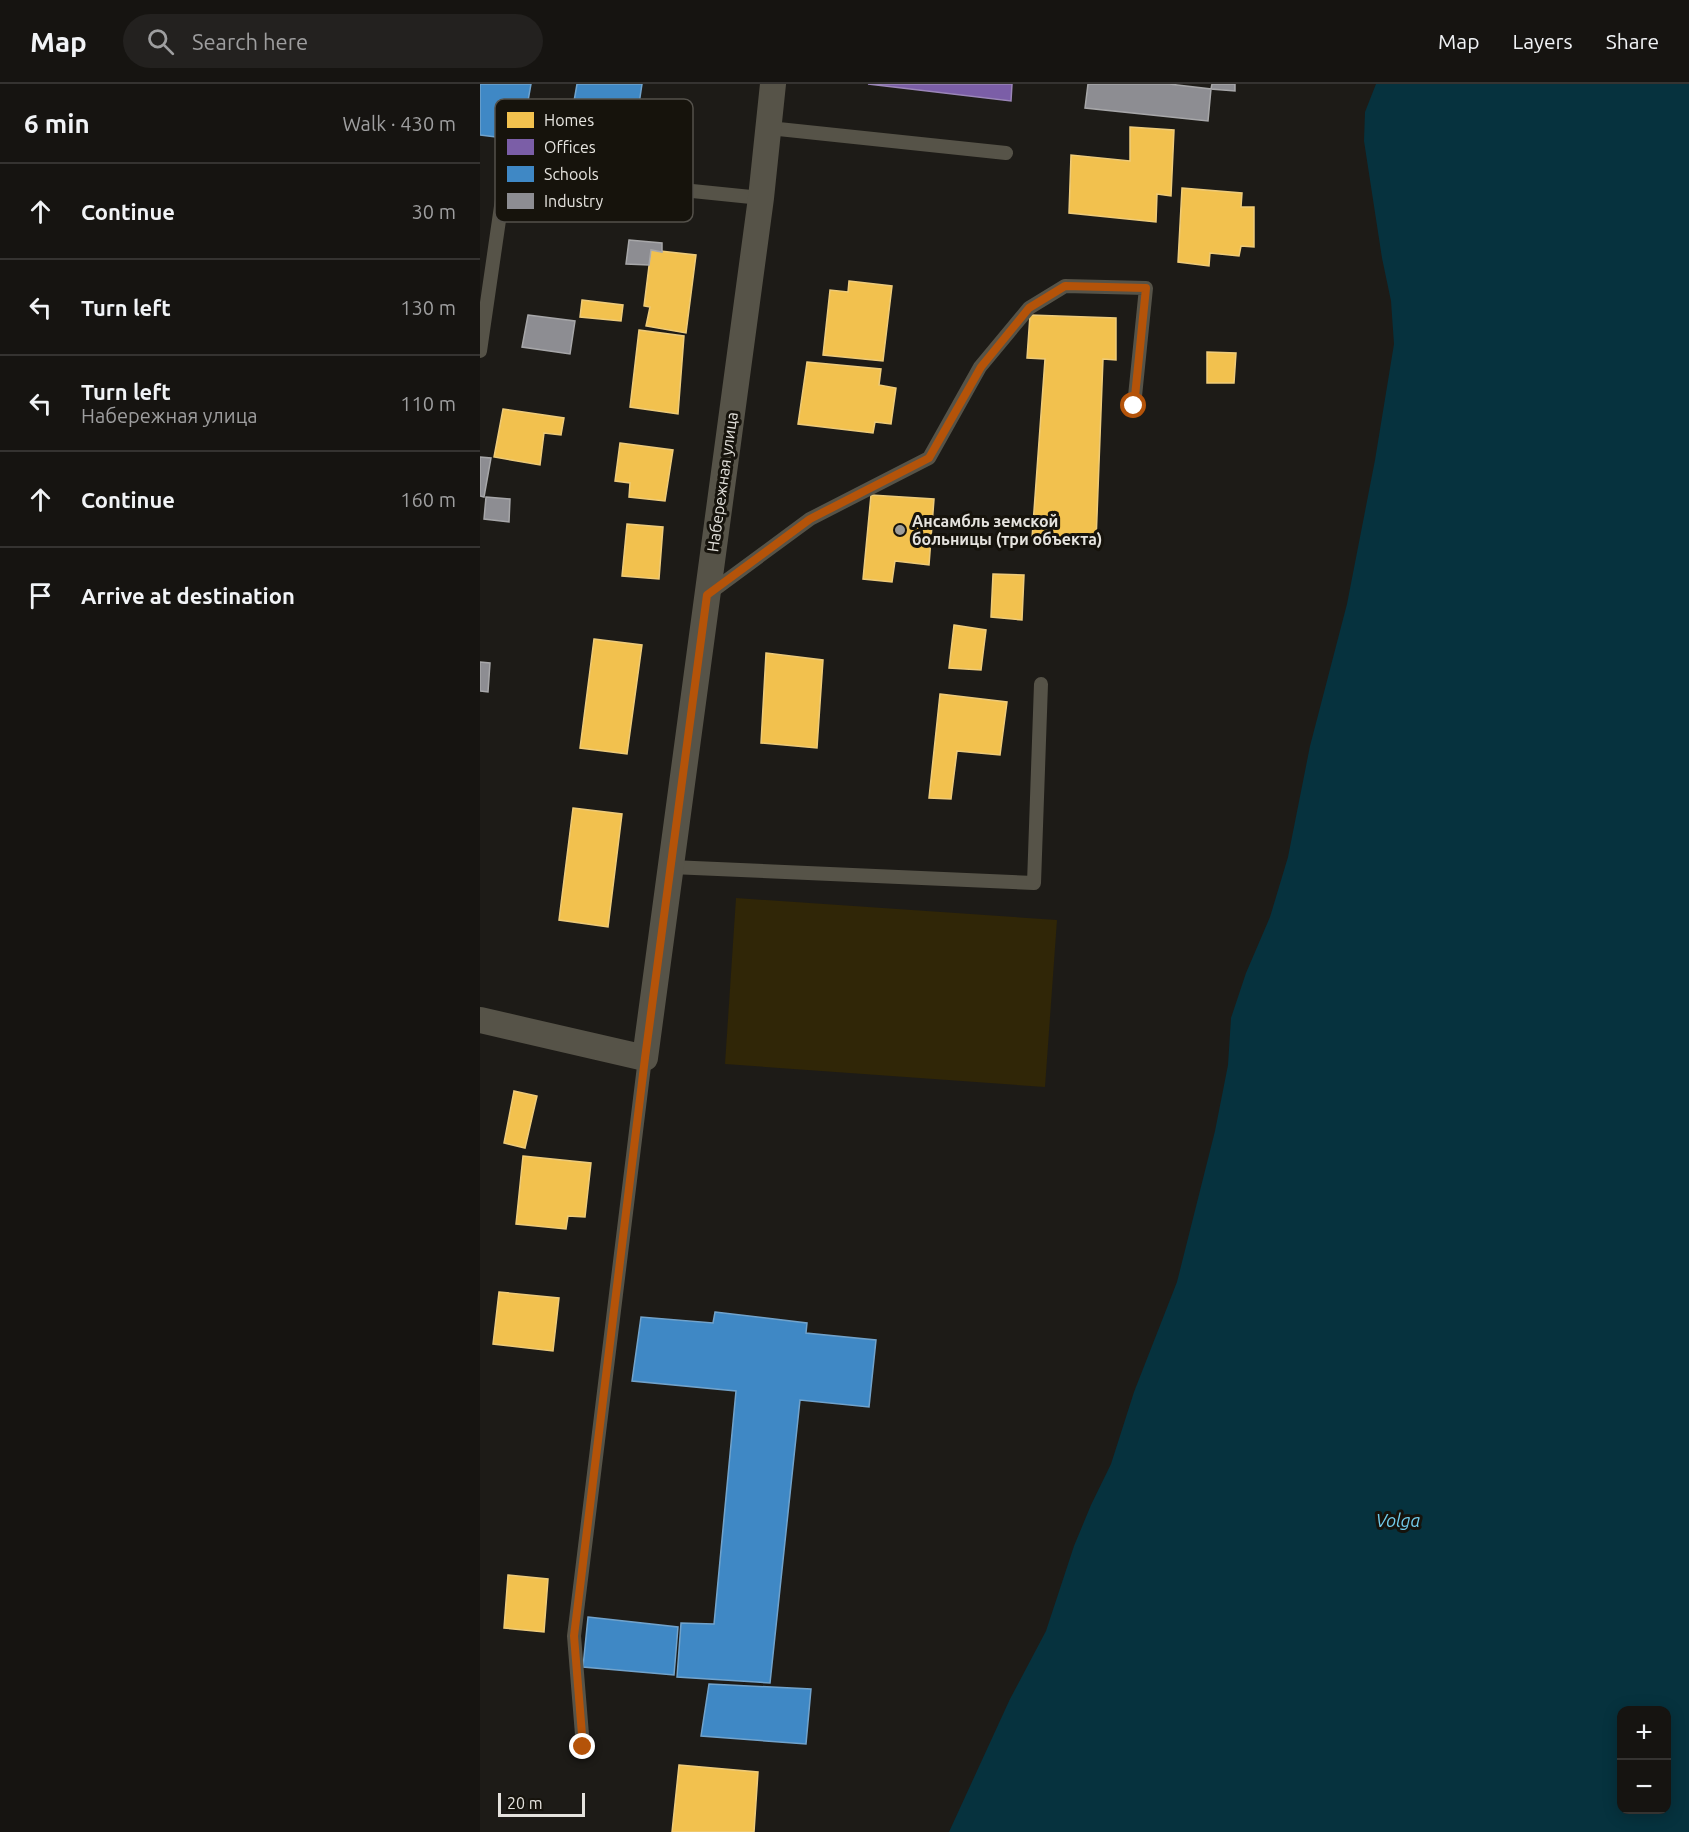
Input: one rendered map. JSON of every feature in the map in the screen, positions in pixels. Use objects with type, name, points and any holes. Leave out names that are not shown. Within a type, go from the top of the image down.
[{"type":"street","name":"Набережная улица","points":[[645,1058],[761,198],[773,84]]},
{"type":"street","points":[[480,1020],[645,1058]]},
{"type":"lane","points":[[769,128],[1006,153]]},
{"type":"lane","points":[[693,191],[761,198]]},
{"type":"lane","points":[[480,351],[499,222]]},
{"type":"lane","points":[[707,595],[810,519],[929,458],[981,367],[1029,308],[1065,286],[1146,288],[1134,406]]},
{"type":"lane","points":[[671,867],[1034,883],[1041,684]]},
{"type":"lane","points":[[583,1747],[574,1636],[645,1058]]},
{"type":"shaded area","points":[[736,898],[1057,920],[1045,1087],[725,1064]]},
{"type":"water","name":"Volga","points":[[1376,84],[1689,84],[1689,1832],[949,1832],[1010,1699],[1046,1631],[1074,1546],[1111,1464],[1134,1392],[1177,1282],[1215,1131],[1228,1065],[1231,1018],[1246,973],[1270,917],[1288,857],[1310,746],[1347,604],[1375,460],[1394,344],[1391,301],[1364,141],[1365,112]]},
{"type":"building: Homes","points":[[1130,127],[1174,130],[1171,196],[1157,194],[1156,222],[1069,213],[1071,155],[1130,161]]},
{"type":"building: Homes","points":[[1182,188],[1242,193],[1241,207],[1254,207],[1254,247],[1241,246],[1239,256],[1210,253],[1209,266],[1178,262]]},
{"type":"building: Homes","points":[[651,250],[696,255],[686,333],[646,326],[650,307],[644,306]]},
{"type":"building: Homes","points":[[849,281],[892,286],[883,361],[823,355],[830,290],[848,292]]},
{"type":"building: Homes","points":[[582,300],[623,305],[621,321],[580,317]]},
{"type":"building: Homes","points":[[1030,315],[1116,318],[1116,360],[1103,359],[1096,542],[1032,538],[1045,359],[1027,358]]},
{"type":"building: Homes","points":[[639,330],[684,336],[678,414],[630,407]]},
{"type":"building: Homes","points":[[1207,352],[1236,353],[1234,383],[1207,383]]},
{"type":"building: Homes","points":[[807,362],[881,369],[879,385],[896,388],[891,424],[875,422],[873,433],[798,424]]},
{"type":"building: Homes","points":[[503,409],[564,418],[561,435],[544,433],[540,465],[494,457]]},
{"type":"building: Homes","points":[[620,443],[673,450],[665,501],[629,497],[630,483],[615,481]]},
{"type":"building: Homes","name":"Ансамбль земской больницы (три объекта)","points":[[871,495],[934,499],[929,565],[895,561],[892,582],[863,579]]},
{"type":"building: Homes","points":[[627,524],[663,527],[659,579],[622,576]]},
{"type":"building: Homes","points":[[993,574],[1024,575],[1022,620],[991,617]]},
{"type":"building: Homes","points":[[954,625],[986,630],[981,670],[949,668]]},
{"type":"building: Homes","points":[[594,639],[642,645],[627,754],[580,748]]},
{"type":"building: Homes","points":[[766,653],[823,660],[817,748],[761,743]]},
{"type":"building: Homes","points":[[940,694],[1007,702],[1000,755],[957,751],[951,799],[929,798]]},
{"type":"building: Homes","points":[[573,808],[622,814],[608,927],[559,920]]},
{"type":"building: Homes","points":[[514,1091],[537,1096],[525,1148],[504,1143]]},
{"type":"building: Homes","points":[[523,1156],[591,1163],[585,1217],[568,1216],[566,1229],[516,1224]]},
{"type":"building: Homes","points":[[499,1292],[559,1298],[553,1351],[493,1344]]},
{"type":"building: Homes","points":[[508,1575],[548,1579],[544,1632],[504,1628]]},
{"type":"building: Homes","points":[[679,1765],[758,1772],[754,1832],[672,1832]]},
{"type":"building: Offices","points":[[868,84],[1012,84],[1011,101]]},
{"type":"building: Schools","points":[[480,84],[531,84],[528,99],[495,99],[495,137],[480,135]]},
{"type":"building: Schools","points":[[577,84],[642,84],[640,99],[574,99]]},
{"type":"building: Schools","points":[[715,1312],[807,1323],[806,1333],[876,1340],[869,1407],[800,1400],[770,1683],[677,1677],[681,1623],[714,1624],[736,1391],[632,1381],[641,1317],[713,1323]]},
{"type":"building: Schools","points":[[588,1617],[678,1627],[674,1675],[583,1667]]},
{"type":"building: Schools","points":[[709,1684],[811,1689],[806,1744],[701,1736]]},
{"type":"building: Industry","points":[[1088,84],[1169,84],[1211,89],[1208,121],[1085,108]]},
{"type":"building: Industry","points":[[1212,84],[1235,84],[1235,91],[1211,89]]},
{"type":"building: Industry","points":[[629,240],[662,243],[662,252],[651,250],[649,265],[626,264]]},
{"type":"building: Industry","points":[[528,315],[575,321],[570,354],[522,347]]},
{"type":"building: Industry","points":[[480,457],[491,458],[484,497],[480,496]]},
{"type":"building: Industry","points":[[486,497],[510,499],[509,522],[484,519]]},
{"type":"building: Industry","points":[[480,662],[490,663],[488,692],[480,691]]},
{"type":"place","name":"Ансамбль земской больницы (три объекта)","points":[[900,530]]},
{"type":"route","points":[[583,1747],[574,1636],[645,1058],[707,595],[810,519],[929,458],[981,367],[1029,308],[1065,286],[1146,288],[1134,406]]}]
